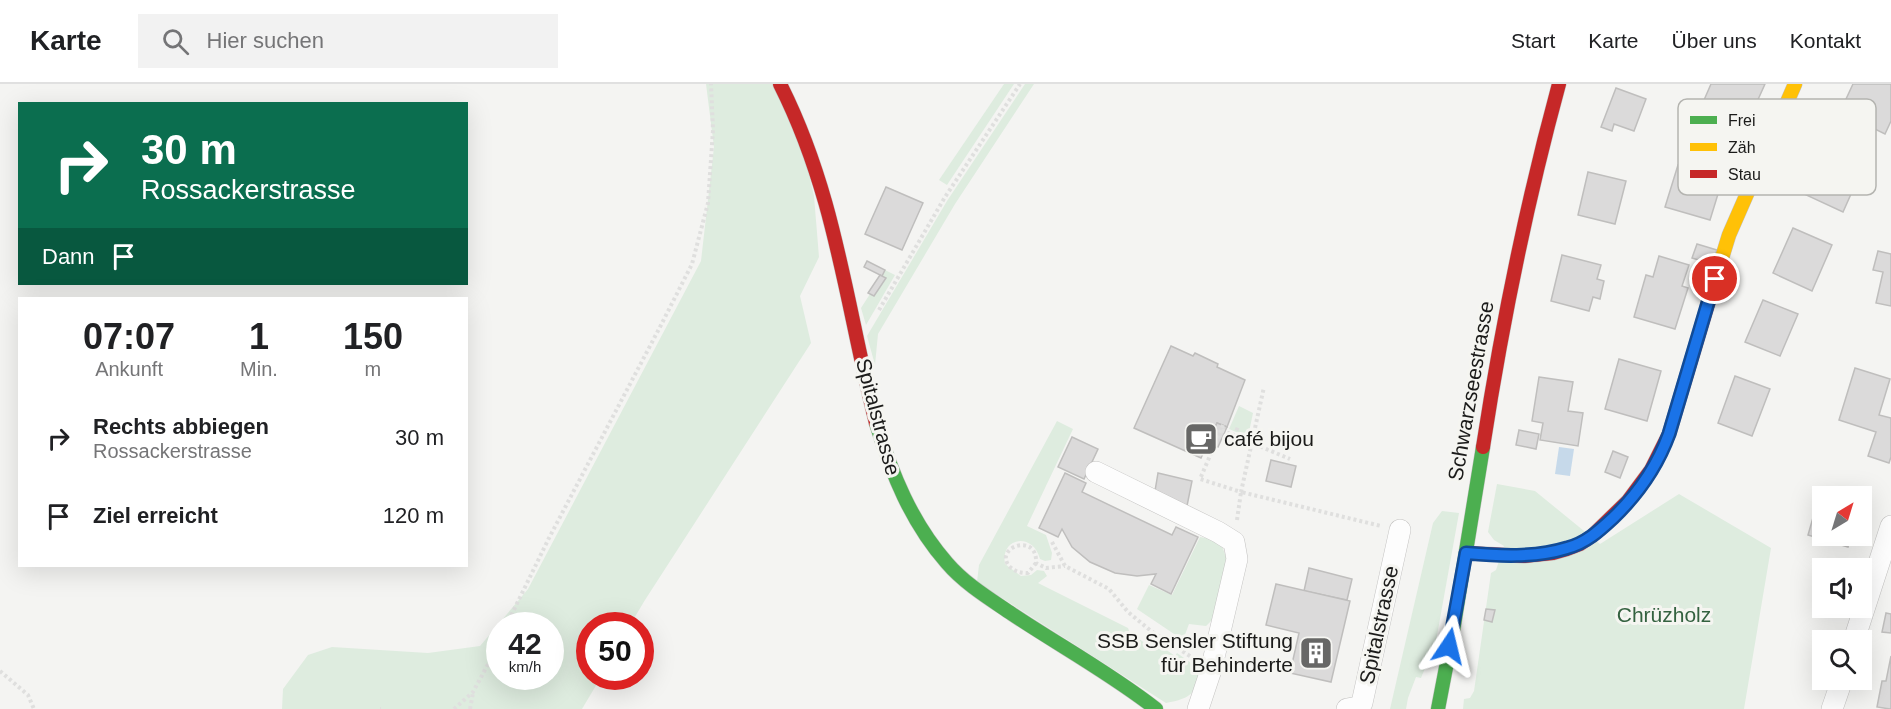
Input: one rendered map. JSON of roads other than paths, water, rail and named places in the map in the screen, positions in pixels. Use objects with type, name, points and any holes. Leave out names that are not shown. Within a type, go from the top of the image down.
[{"type":"street","name":"Spitalstrasse","points":[[780,84],[807,140],[826,197],[879,437],[894,479],[914,520],[941,556],[964,580],[1156,709]]},
{"type":"street","name":"Schwarzseestrasse","points":[[1438,709],[1516,254],[1544,132],[1559,84]]},
{"type":"street","points":[[1788,99],[1795,84]]},
{"type":"street","points":[[1466,553],[1523,555],[1553,552],[1579,544],[1603,527],[1644,484],[1662,453],[1669,434],[1729,235],[1746,195]]},
{"type":"street","points":[[1096,472],[1234,542],[1237,559],[1211,670],[1198,709]]},
{"type":"street","points":[[1857,630],[1891,526]]},
{"type":"street","name":"Spitalstrasse","points":[[1347,709],[1358,707],[1362,703],[1400,530]]},
{"type":"street","points":[[1832,709],[1839,690]]},
{"type":"water","points":[[1559,447],[1574,449],[1570,476],[1555,474]]},
{"type":"place","name":"café bijou","points":[[1201,439]]},
{"type":"place","name":"SSB Sensler Stiftung für Behinderte","points":[[1316,653]]},
{"type":"park label","name":"Chrüzholz","points":[[1664,615]]}]
